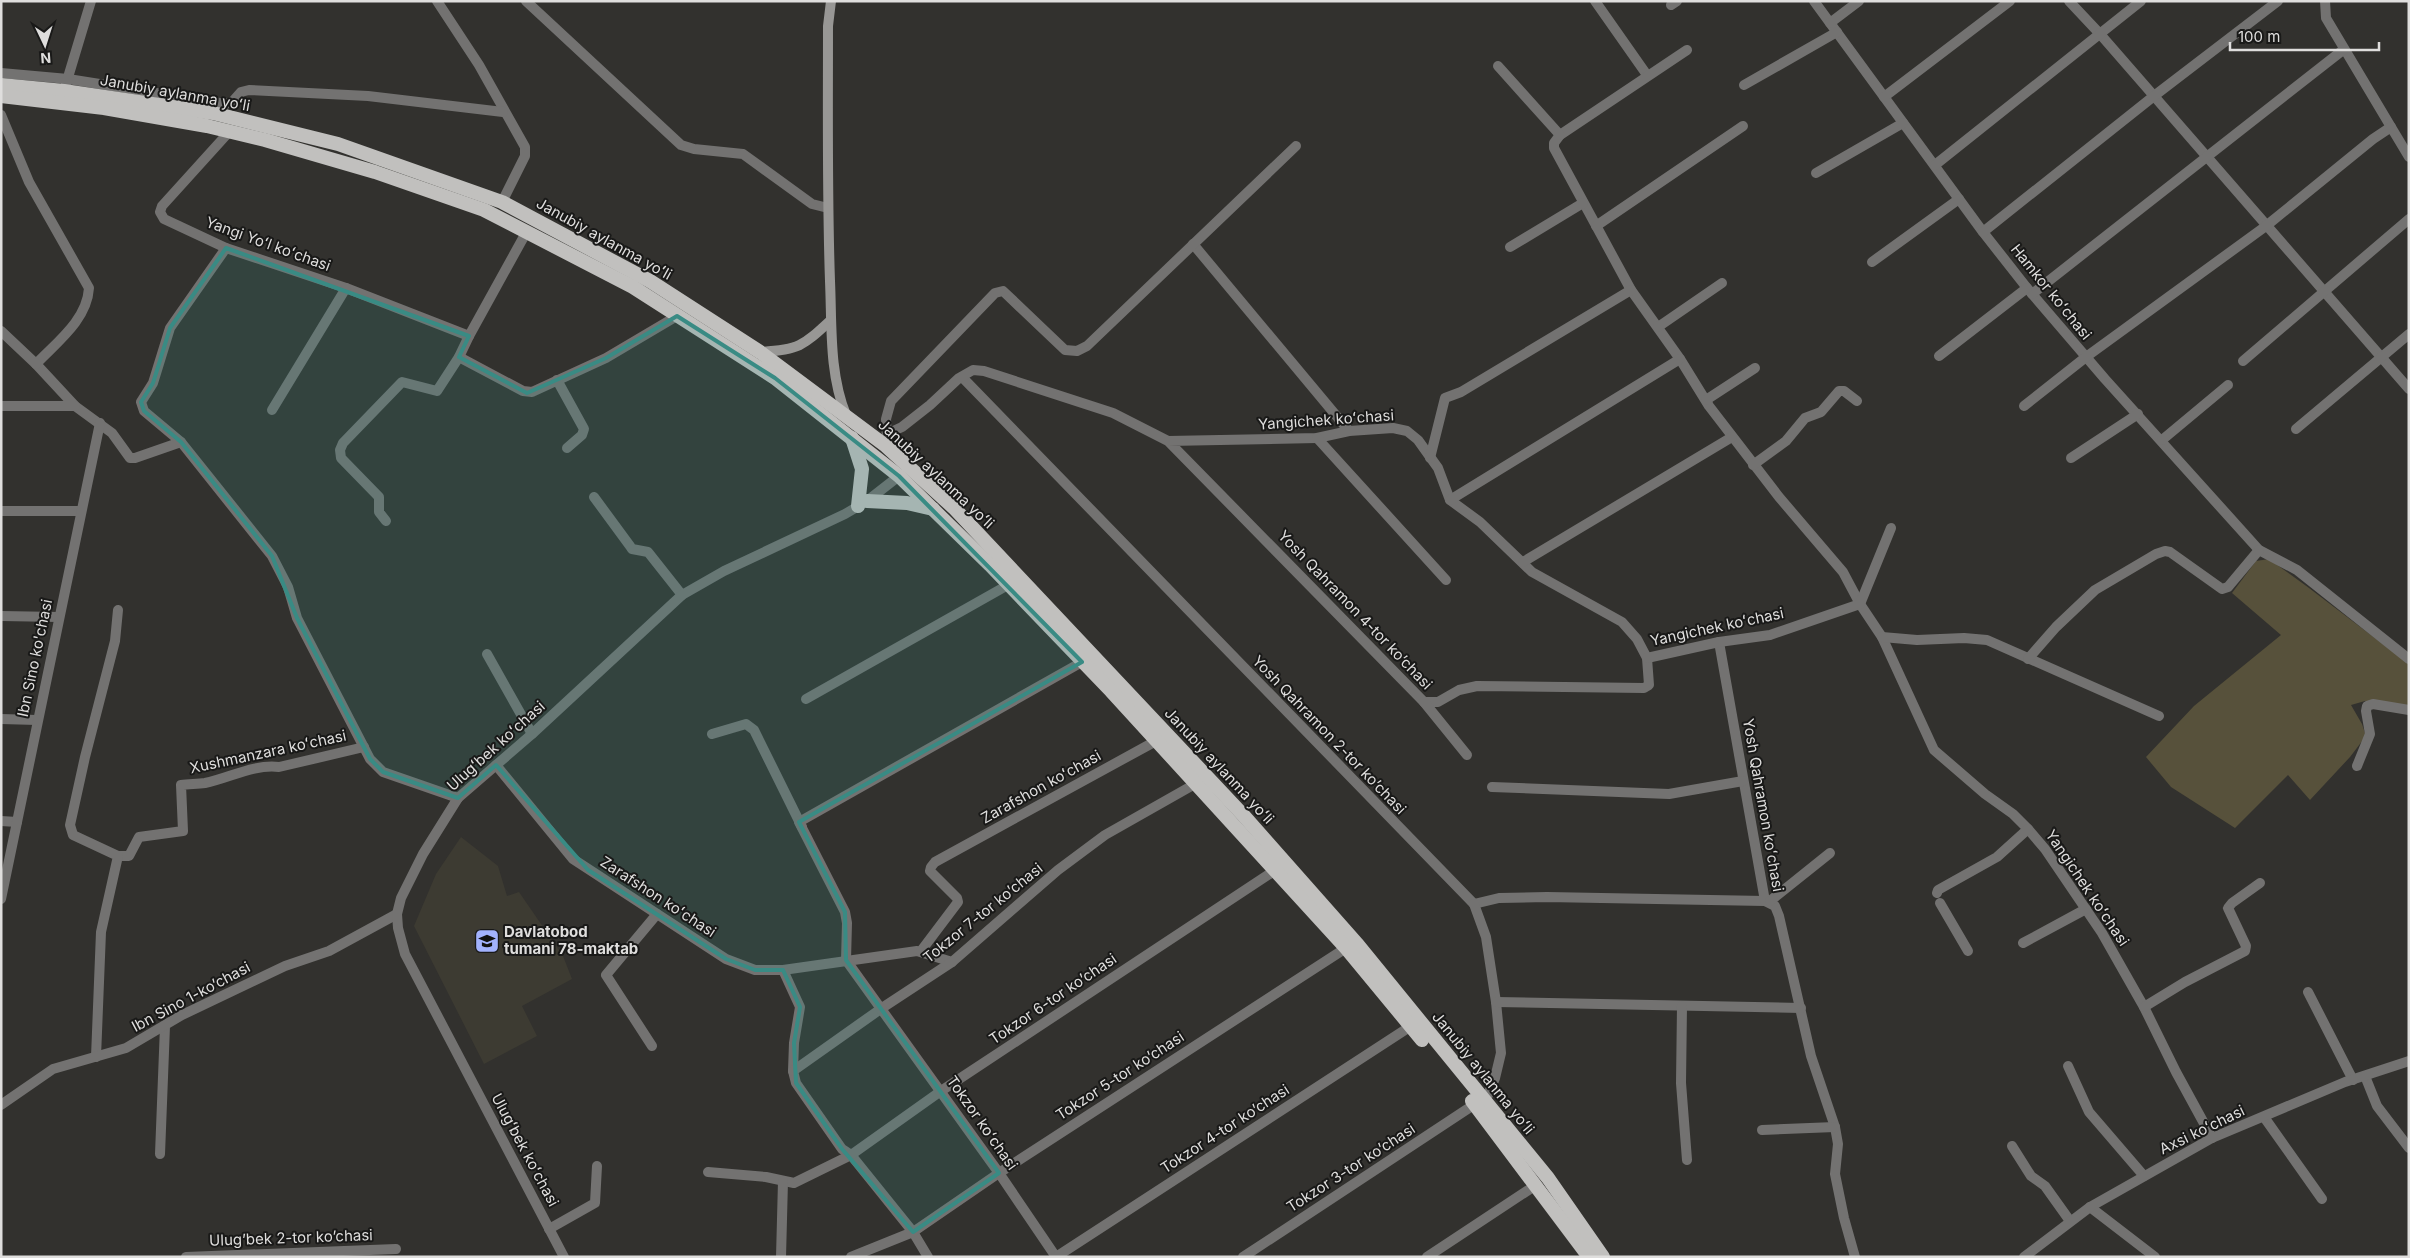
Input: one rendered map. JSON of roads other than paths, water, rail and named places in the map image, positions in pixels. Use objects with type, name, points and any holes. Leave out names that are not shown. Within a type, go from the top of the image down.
[{"type":"highway","name":"Janubiy aylanma yoʻli","points":[[1,85],[66,85],[212,113],[338,144],[502,202],[650,281],[760,352],[846,416],[887,440],[954,508],[1244,816],[1358,945],[1480,1103],[1536,1185],[1589,1257]]},
{"type":"highway","name":"Janubiy aylanma yoʻli","points":[[1,96],[104,108],[206,126],[265,140],[375,172],[484,210],[527,230],[633,287],[776,378],[899,476],[936,510],[1082,662],[1346,948],[1411,1026],[1548,1178],[1603,1257]]},
{"type":"highway","points":[[851,438],[862,470],[862,504],[907,503],[936,510]]},
{"type":"main road","points":[[831,1],[828,26],[828,208],[834,382],[846,416]]},
{"type":"main road","points":[[760,352],[784,351],[806,344],[832,320]]},
{"type":"street","points":[[66,85],[91,1]]},
{"type":"street","points":[[437,1],[479,65],[526,151],[502,202]]},
{"type":"street","points":[[526,1],[681,145],[694,149],[743,154],[812,204],[828,208]]},
{"type":"street","points":[[1594,1],[1647,75]]},
{"type":"street","name":"Hamkor koʻchasi","points":[[1814,1],[1983,232],[2030,291],[2086,357],[2260,550],[2297,570],[2409,659]]},
{"type":"street","points":[[1830,23],[1858,1]]},
{"type":"street","points":[[1884,97],[2010,1]]},
{"type":"street","points":[[2069,1],[2100,34],[2323,293],[2409,389]]},
{"type":"street","points":[[1934,165],[2141,1]]},
{"type":"street","points":[[1983,232],[2154,96],[2278,1]]},
{"type":"street","points":[[2325,1],[2326,18],[2343,50],[2409,157]]},
{"type":"street","points":[[1744,85],[1837,32]]},
{"type":"street","points":[[1498,66],[1560,135],[1686,50]]},
{"type":"street","points":[[1939,356],[2030,291],[2206,158],[2343,50]]},
{"type":"street","points":[[1,73],[66,85],[226,104],[233,102],[241,92],[249,90],[368,96],[503,112]]},
{"type":"street","points":[[1,115],[29,182],[89,288],[88,297],[76,322],[36,364]]},
{"type":"street","points":[[1816,173],[1904,122]]},
{"type":"street","points":[[1596,226],[1743,126]]},
{"type":"street","points":[[2024,406],[2086,357],[2266,226],[2373,138],[2391,127]]},
{"type":"street","name":"Yangi Yoʻl koʻchasi","points":[[229,132],[162,206],[160,212],[164,220],[226,248],[346,288],[469,336]]},
{"type":"street","name":"Yangichek koʻchasi","points":[[1560,135],[1554,143],[1554,148],[1631,290],[1732,437],[1843,572],[1860,604],[1882,637],[1934,750],[1985,794],[2013,814],[2028,829],[2045,849],[2102,932],[2144,1007],[2176,1072],[2212,1138]]},
{"type":"street","points":[[887,440],[886,419],[891,401],[995,293],[1003,291],[1065,350],[1077,351],[1087,346],[1296,146]]},
{"type":"street","points":[[1872,262],[1959,199]]},
{"type":"street","points":[[1510,248],[1583,203]]},
{"type":"street","points":[[2243,361],[2409,219]]},
{"type":"street","points":[[386,521],[379,512],[379,497],[341,458],[340,450],[343,443],[396,386],[402,382],[436,391],[459,357],[527,230]]},
{"type":"street","points":[[1192,244],[1349,431]]},
{"type":"street","name":"Xushmanzara koʻchasi","points":[[226,248],[170,328],[153,383],[141,402],[144,411],[181,442],[272,556],[281,571],[297,618],[370,759],[383,772],[458,798]]},
{"type":"street","points":[[1658,327],[1722,283]]},
{"type":"street","points":[[272,410],[346,288]]},
{"type":"street","points":[[1430,458],[1445,398],[1461,392],[1631,290]]},
{"type":"street","points":[[459,357],[527,393],[606,358],[677,316]]},
{"type":"street","points":[[1,331],[36,364],[75,406],[112,433],[130,458],[181,442]]},
{"type":"street","points":[[2296,429],[2409,334]]},
{"type":"street","points":[[1450,500],[1680,359]]},
{"type":"street","points":[[1706,400],[1755,368]]},
{"type":"street","points":[[887,440],[962,377],[973,370],[984,371],[1113,413],[1168,441]]},
{"type":"street","name":"Yosh Qahramon 2-tor koʼchasi","points":[[962,377],[1120,542],[1474,904]]},
{"type":"street","points":[[558,380],[584,430],[582,435],[567,448]]},
{"type":"street","points":[[2162,440],[2228,385]]},
{"type":"street","points":[[1753,464],[1786,441],[1805,418],[1821,412],[1839,391],[1844,391],[1857,401]]},
{"type":"street","points":[[1,406],[75,406]]},
{"type":"street","points":[[2071,458],[2138,414]]},
{"type":"street","name":"Ibn Sino ko'chasi","points":[[1,899],[100,423]]},
{"type":"street","name":"Yangichek koʻchasi","points":[[1168,441],[1317,438],[1349,431],[1399,428],[1418,440],[1438,468],[1450,500],[1480,522],[1532,572],[1622,622],[1637,639],[1647,658],[1719,642],[1770,635],[1860,604]]},
{"type":"street","points":[[1523,562],[1732,437]]},
{"type":"street","points":[[1317,438],[1446,580]]},
{"type":"street","name":"Yosh Qahramon 4-tor koʼchasi","points":[[1168,441],[1424,702],[1438,702],[1459,690],[1478,686],[1644,688],[1650,682],[1647,658]]},
{"type":"street","name":"Ulugʻbek koʻchasi","points":[[564,1257],[410,965],[401,943],[397,914],[408,883],[422,854],[458,798],[532,734],[682,595],[724,571],[845,514],[862,504],[899,476]]},
{"type":"street","points":[[594,497],[630,546],[648,552],[682,595]]},
{"type":"street","points":[[1,511],[81,511]]},
{"type":"street","points":[[1860,604],[1891,528]]},
{"type":"street","points":[[2028,659],[2068,615],[2095,590],[2156,554],[2165,551],[2170,552],[2222,589],[2228,587],[2260,550]]},
{"type":"street","points":[[806,699],[1008,585]]},
{"type":"street","points":[[96,1057],[101,932],[118,856],[73,834],[70,825],[85,757],[115,641],[118,610]]},
{"type":"street","points":[[1,616],[59,617]]},
{"type":"street","points":[[1882,637],[1917,640],[1964,638],[1987,640],[2000,644],[2028,659],[2159,716]]},
{"type":"street","name":"Yosh Qahramon koʻchasi","points":[[1719,642],[1743,780],[1767,901],[1775,906],[1779,916],[1811,1056],[1836,1127],[1838,1144],[1835,1174],[1844,1218],[1855,1257]]},
{"type":"street","points":[[487,654],[532,734]]},
{"type":"street","points":[[799,822],[1082,662]]},
{"type":"street","points":[[1424,702],[1468,755]]},
{"type":"street","points":[[2357,766],[2370,734],[2367,706],[2373,704],[2409,710]]},
{"type":"street","points":[[1,719],[37,720]]},
{"type":"street","points":[[712,734],[746,724],[754,730],[845,912],[847,923],[846,960],[882,1008]]},
{"type":"street","name":"Zarafshon koʻchasi","points":[[496,765],[573,859],[726,959],[740,966],[755,970],[783,970],[922,951],[958,902],[957,898],[930,871],[935,862],[1156,741]]},
{"type":"street","name":"Xushmanzara koʻchasi","points":[[118,856],[129,856],[139,837],[183,830],[181,785],[205,783],[243,771],[268,766],[279,767],[364,747]]},
{"type":"street","points":[[1492,788],[1669,794],[1743,780]]},
{"type":"street","name":"Tokzor 7-tor koʼchasi","points":[[793,1071],[882,1008],[952,962],[1058,870],[1105,835],[1195,784]]},
{"type":"street","points":[[1,821],[17,822]]},
{"type":"street","points":[[1968,951],[1939,898],[1938,890],[1996,857],[2028,829]]},
{"type":"street","points":[[1480,1103],[1495,1078],[1501,1053],[1496,1002],[1486,937],[1474,904],[1499,898],[1546,897],[1767,901],[1830,853]]},
{"type":"street","name":"Tokzor 6-tor koʼchasi","points":[[708,1172],[766,1177],[794,1183],[851,1155],[941,1091],[1274,871]]},
{"type":"street","points":[[2144,1007],[2185,982],[2246,951],[2246,946],[2228,908],[2260,883]]},
{"type":"street","points":[[2023,943],[2055,924],[2086,910]]},
{"type":"street","name":"Ibn Sino 1-koʼchasi","points":[[1,1105],[53,1069],[126,1048],[165,1026],[286,966],[329,950],[397,914]]},
{"type":"street","points":[[652,1046],[606,975],[657,914]]},
{"type":"street","name":"Tokzor 5-tor koʼchasi","points":[[851,1257],[913,1232],[999,1173],[1346,948]]},
{"type":"street","points":[[922,951],[952,962]]},
{"type":"street","points":[[783,970],[800,1007],[794,1043],[793,1071],[800,1090],[842,1149],[851,1155],[913,1232],[928,1257]]},
{"type":"street","points":[[2308,992],[2353,1080]]},
{"type":"street","points":[[1496,1002],[1801,1008]]},
{"type":"street","points":[[1682,1006],[1681,1083],[1687,1160]]},
{"type":"street","name":"Tokzor koʻchasi","points":[[882,1008],[1056,1257]]},
{"type":"street","points":[[160,1154],[165,1026]]},
{"type":"street","name":"Tokzor 4-tor koʼchasi","points":[[1056,1257],[1411,1026]]},
{"type":"street","name":"Axsi koʻchasi","points":[[2024,1257],[2090,1206],[2212,1138],[2353,1080],[2409,1061]]},
{"type":"street","points":[[2068,1066],[2089,1112],[2144,1176]]},
{"type":"street","points":[[2365,1076],[2377,1106],[2409,1148]]},
{"type":"street","name":"Tokzor 3-tor koʼchasi","points":[[1244,1257],[1480,1103]]},
{"type":"street","points":[[2264,1117],[2322,1199]]},
{"type":"street","points":[[1762,1130],[1836,1127]]},
{"type":"street","points":[[2012,1146],[2031,1176],[2045,1186],[2070,1220]]},
{"type":"street","points":[[549,1229],[595,1203],[597,1166]]},
{"type":"street","points":[[781,1257],[783,1181]]},
{"type":"street","points":[[1427,1257],[1536,1185]]},
{"type":"street","points":[[2090,1206],[2155,1257]]},
{"type":"street","name":"Ulugʼbek 2-tor koʼchasi","points":[[186,1257],[396,1249]]},
{"type":"place","name":"Davlatobod tumani 78-maktab","points":[[487,941]]}]
